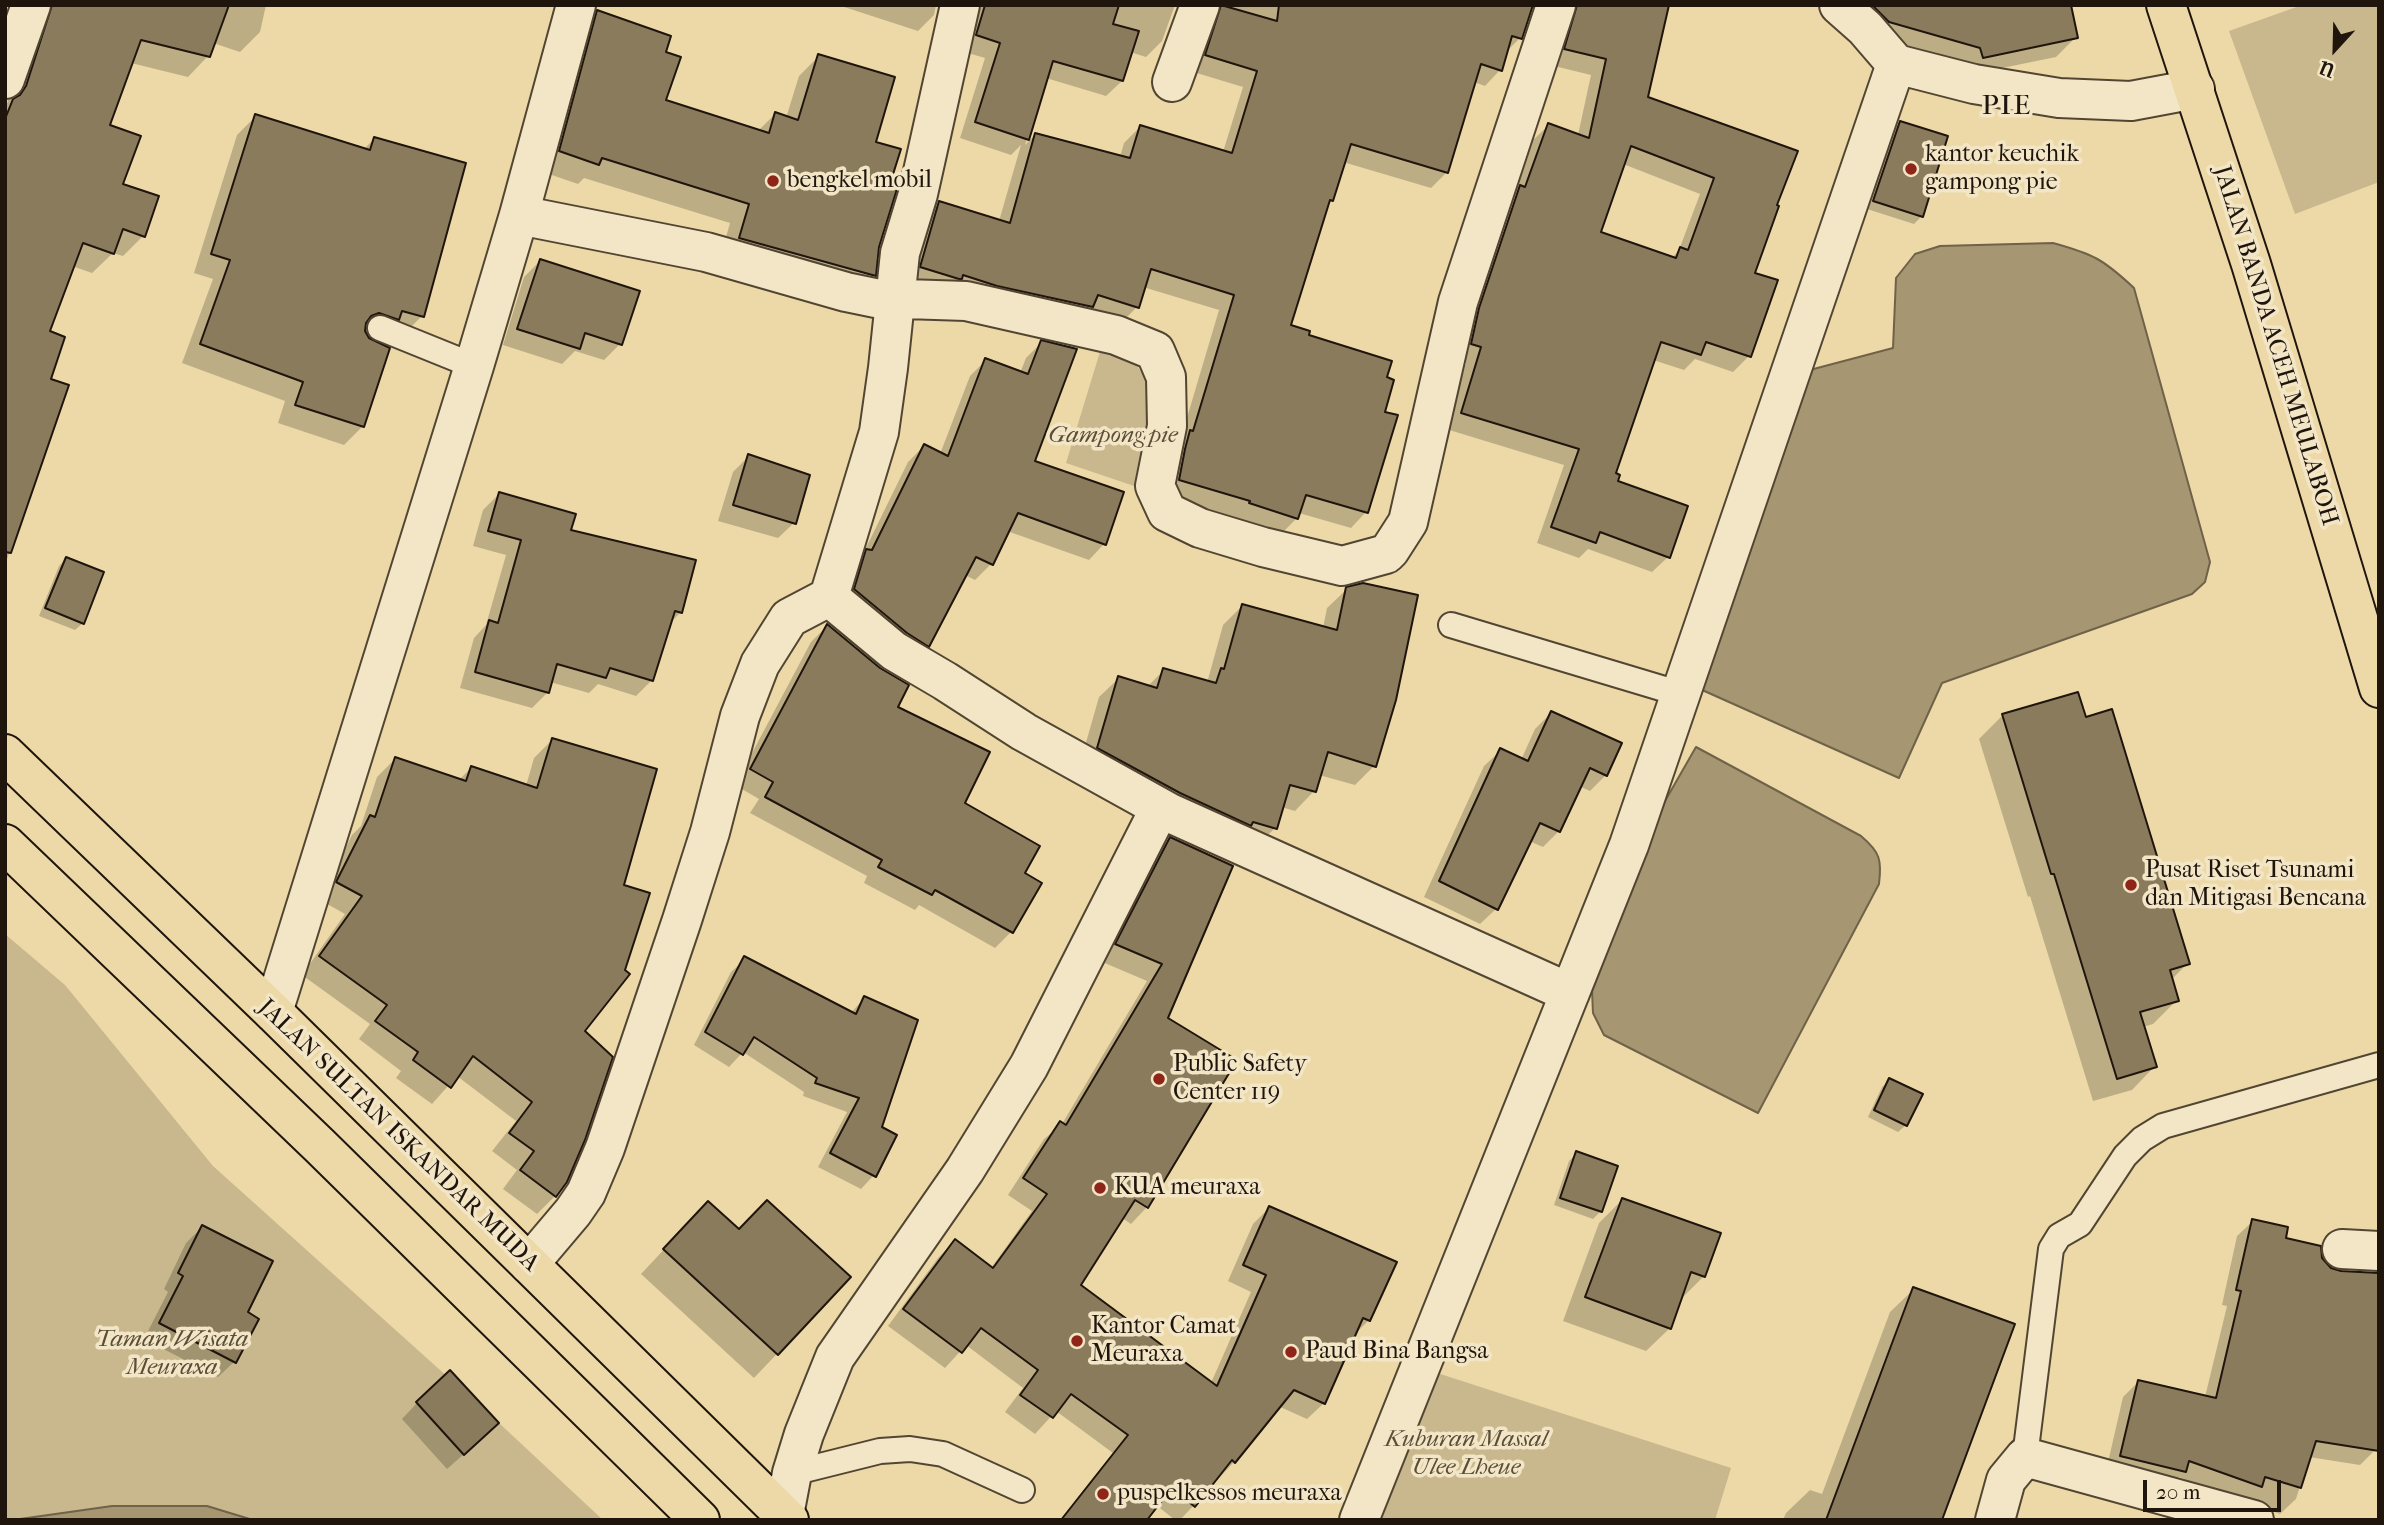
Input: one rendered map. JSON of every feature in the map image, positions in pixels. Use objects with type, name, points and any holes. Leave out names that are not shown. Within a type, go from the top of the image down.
[{"type":"highway","name":"JALAN BANDA ACEH MEULABOH","points":[[2166,5],[2251,264],[2379,688]]},
{"type":"highway","name":"JALAN SULTAN ISKANDAR MUDA","points":[[5,754],[273,1012],[787,1517]]},
{"type":"highway","points":[[5,844],[330,1156],[700,1520]]},
{"type":"street","points":[[5,79],[31,5]]},
{"type":"street","points":[[273,1012],[474,366],[519,215],[576,5]]},
{"type":"street","points":[[529,1264],[573,1212],[586,1192],[605,1148],[694,882],[740,716],[760,664],[789,618],[829,597],[879,432],[900,253],[918,194],[960,5]]},
{"type":"street","points":[[1172,82],[1200,5]]},
{"type":"street","points":[[519,215],[706,252],[875,298],[966,301],[1115,335],[1155,351],[1166,377],[1167,426],[1155,486],[1167,512],[1200,528],[1342,566],[1386,554],[1408,522],[1458,302],[1556,5]]},
{"type":"street","points":[[1839,5],[1865,28],[1896,64],[1974,84],[2059,98],[2131,101],[2194,89]]},
{"type":"street","points":[[1359,1520],[1629,845],[1896,64]]},
{"type":"street","points":[[829,597],[894,651],[1024,732],[1160,808],[1570,993]]},
{"type":"street","points":[[787,1517],[792,1473],[804,1434],[835,1357],[965,1170],[1028,1066],[1160,808]]},
{"type":"street","points":[[1995,1520],[2006,1480],[2025,1457],[2254,1520]]},
{"type":"lane","points":[[380,328],[474,366]]},
{"type":"lane","points":[[1451,625],[1681,694]]},
{"type":"lane","points":[[2025,1457],[2051,1249],[2059,1236],[2080,1224],[2125,1156],[2142,1139],[2163,1126],[2379,1065]]},
{"type":"lane","points":[[792,1473],[880,1451],[910,1449],[943,1454],[1022,1490]]},
{"type":"green space","points":[[2302,5],[2379,5],[2379,182],[2295,214],[2229,31]]},
{"type":"green space","name":"Gampong pie","points":[[1103,342],[1134,363],[1144,376],[1150,391],[1151,423],[1137,487],[1066,463]]},
{"type":"green space","name":"Taman Wisata Meuraxa","points":[[5,934],[65,985],[213,1166],[603,1520],[5,1520]]},
{"type":"green space","name":"Kuburan Massal Ulee Lheue","points":[[1428,1370],[1731,1468],[1715,1520],[1367,1520]]},
{"type":"shaded area","points":[[2053,243],[2097,259],[2134,288],[2210,562],[2205,582],[2192,594],[1942,683],[1899,778],[1682,681],[1806,371],[1893,348],[1896,278],[1915,254],[1940,246]]},
{"type":"shaded area","points":[[1696,747],[1861,836],[1876,852],[1880,862],[1879,884],[1758,1113],[1604,1035],[1593,1013],[1592,991],[1665,801]]},
{"type":"shaded area","points":[[112,1506],[207,1506],[253,1520],[13,1520]]},
{"type":"building","points":[[52,5],[229,5],[210,57],[141,40],[110,125],[141,136],[123,184],[159,196],[145,237],[123,229],[114,254],[83,243],[50,331],[65,337],[51,379],[69,385],[11,553],[5,552],[5,119],[13,99],[20,95],[26,86]]},
{"type":"building","points":[[985,5],[1119,5],[1113,24],[1139,31],[1123,81],[1053,61],[1029,140],[975,122],[1000,43],[976,35]]},
{"type":"building","points":[[1221,5],[1277,21],[1279,5],[1533,5],[1522,39],[1512,36],[1502,71],[1481,64],[1448,173],[1351,144],[1333,201],[1330,200],[1291,325],[1310,331],[1309,335],[1392,361],[1387,377],[1394,380],[1385,412],[1398,415],[1368,513],[1306,495],[1298,519],[1249,503],[1250,501],[1179,480],[1190,430],[1193,431],[1234,295],[1151,269],[1139,308],[1098,295],[1093,307],[997,286],[963,275],[962,279],[959,279],[920,267],[939,201],[1010,223],[1035,133],[1130,158],[1140,125],[1232,153],[1257,71],[1205,55]]},
{"type":"building","points":[[1577,5],[1669,5],[1648,97],[1798,151],[1755,273],[1778,280],[1751,357],[1706,342],[1701,355],[1661,342],[1616,473],[1620,475],[1618,481],[1688,506],[1670,558],[1600,532],[1596,543],[1551,527],[1579,449],[1461,413],[1481,347],[1471,344],[1479,308],[1520,185],[1525,187],[1548,123],[1589,138],[1606,59],[1564,49]],"holes":[[[1631,146],[1714,178],[1688,250],[1680,247],[1676,258],[1601,232]]]},
{"type":"building","points":[[1872,5],[2071,5],[2078,38],[1983,58],[1980,48],[1889,22]]},
{"type":"building","points":[[597,10],[671,36],[666,52],[681,57],[666,100],[769,133],[775,112],[798,120],[818,54],[895,77],[876,142],[901,149],[889,187],[897,189],[879,247],[876,276],[739,238],[749,204],[602,158],[599,165],[559,151]]},
{"type":"building","points":[[255,114],[370,150],[374,137],[466,163],[424,317],[402,311],[399,320],[379,313],[371,316],[366,323],[365,331],[369,338],[390,348],[364,427],[295,405],[303,382],[200,344],[230,260],[211,254]]},
{"type":"building","name":"kantor keuchik gampong pie","points":[[1900,121],[1948,136],[1923,217],[1873,201]]},
{"type":"building","points":[[540,259],[640,291],[622,345],[585,333],[580,349],[517,329]]},
{"type":"building","points":[[1041,340],[1077,349],[1035,461],[1124,492],[1106,545],[1018,513],[993,565],[976,557],[929,647],[907,633],[854,589],[866,549],[872,550],[924,444],[948,456],[985,358],[1028,374]]},
{"type":"building","points":[[748,454],[810,475],[796,524],[733,505]]},
{"type":"building","points":[[499,492],[576,514],[571,530],[696,560],[682,613],[675,611],[653,681],[610,668],[606,678],[557,664],[549,693],[475,672],[489,620],[498,623],[521,540],[488,531]]},
{"type":"building","points":[[66,557],[104,572],[84,624],[45,608]]},
{"type":"building","points":[[1363,583],[1418,595],[1396,700],[1376,767],[1328,752],[1316,792],[1290,785],[1277,829],[1253,822],[1251,826],[1180,793],[1097,748],[1118,676],[1157,688],[1163,668],[1216,683],[1221,668],[1224,669],[1242,604],[1337,630],[1346,587]]},
{"type":"building","points":[[827,624],[880,668],[909,685],[898,707],[990,752],[965,803],[1040,846],[1025,873],[1042,883],[1013,933],[935,890],[932,895],[878,867],[882,860],[765,797],[773,782],[750,769]]},
{"type":"building","name":"Pusat Riset Tsunami dan Mitigasi Bencana","points":[[2078,692],[2086,717],[2112,709],[2190,964],[2170,970],[2179,1001],[2140,1012],[2157,1067],[2117,1079],[2002,714]]},
{"type":"building","points":[[1551,711],[1622,743],[1607,776],[1590,768],[1560,832],[1540,823],[1498,910],[1439,881],[1500,748],[1528,761]]},
{"type":"building","points":[[552,738],[657,769],[624,885],[650,893],[625,970],[630,974],[585,1031],[613,1057],[585,1140],[567,1182],[556,1197],[520,1170],[534,1151],[509,1133],[532,1102],[473,1056],[451,1088],[413,1060],[418,1052],[375,1021],[387,1005],[319,956],[362,896],[336,882],[370,815],[375,817],[395,757],[466,781],[471,766],[537,788]]},
{"type":"building","points":[[1170,837],[1233,866],[1168,1018],[1237,1060],[1148,1208],[1135,1200],[1081,1285],[1217,1386],[1266,1275],[1243,1265],[1269,1206],[1397,1262],[1370,1321],[1363,1318],[1325,1404],[1294,1390],[1235,1463],[1232,1460],[1195,1507],[1172,1488],[1147,1520],[1061,1520],[1128,1435],[1071,1394],[1053,1418],[1020,1395],[1038,1370],[981,1328],[962,1353],[903,1309],[955,1239],[993,1268],[1047,1194],[1023,1178],[1060,1121],[1066,1125],[1162,964],[1115,944]]},
{"type":"building","points":[[744,956],[856,1014],[864,996],[918,1020],[882,1127],[897,1135],[876,1177],[830,1153],[859,1098],[815,1083],[817,1078],[754,1037],[743,1055],[705,1032]]},
{"type":"building","points":[[1889,1078],[1923,1094],[1907,1126],[1874,1110]]},
{"type":"building","points":[[1576,1151],[1618,1166],[1602,1212],[1560,1198]]},
{"type":"building","points":[[1622,1198],[1721,1233],[1705,1277],[1691,1272],[1671,1329],[1585,1297]]},
{"type":"building","points":[[767,1200],[851,1277],[778,1355],[663,1249],[708,1201],[739,1229]]},
{"type":"building","points":[[2252,1219],[2288,1227],[2286,1238],[2321,1246],[2322,1258],[2331,1268],[2379,1273],[2379,1451],[2316,1441],[2301,1488],[2265,1477],[2262,1487],[2189,1461],[2186,1472],[2120,1456],[2138,1380],[2216,1398],[2241,1291],[2236,1290]]},
{"type":"building","points":[[202,1225],[273,1261],[248,1312],[259,1319],[236,1363],[159,1323],[183,1276],[178,1273]]},
{"type":"building","points":[[1913,1287],[2015,1324],[1942,1520],[1826,1520]]},
{"type":"building","points":[[450,1370],[499,1423],[464,1455],[416,1402]]},
{"type":"place","name":"kantor keuchik gampong pie","points":[[1911,169]]},
{"type":"place","name":"bengkel mobil","points":[[773,181]]},
{"type":"place","name":"Pusat Riset Tsunami dan Mitigasi Bencana","points":[[2131,885]]},
{"type":"place","name":"Public Safety Center 119","points":[[1159,1079]]},
{"type":"place","name":"KUA meuraxa","points":[[1100,1188]]},
{"type":"place","name":"Kantor Camat Meuraxa","points":[[1077,1341]]},
{"type":"place","name":"Paud Bina Bangsa","points":[[1291,1352]]},
{"type":"place","name":"puspelkessos meuraxa","points":[[1103,1494]]},
{"type":"district","name":"PIE","points":[[2007,107]]}]
